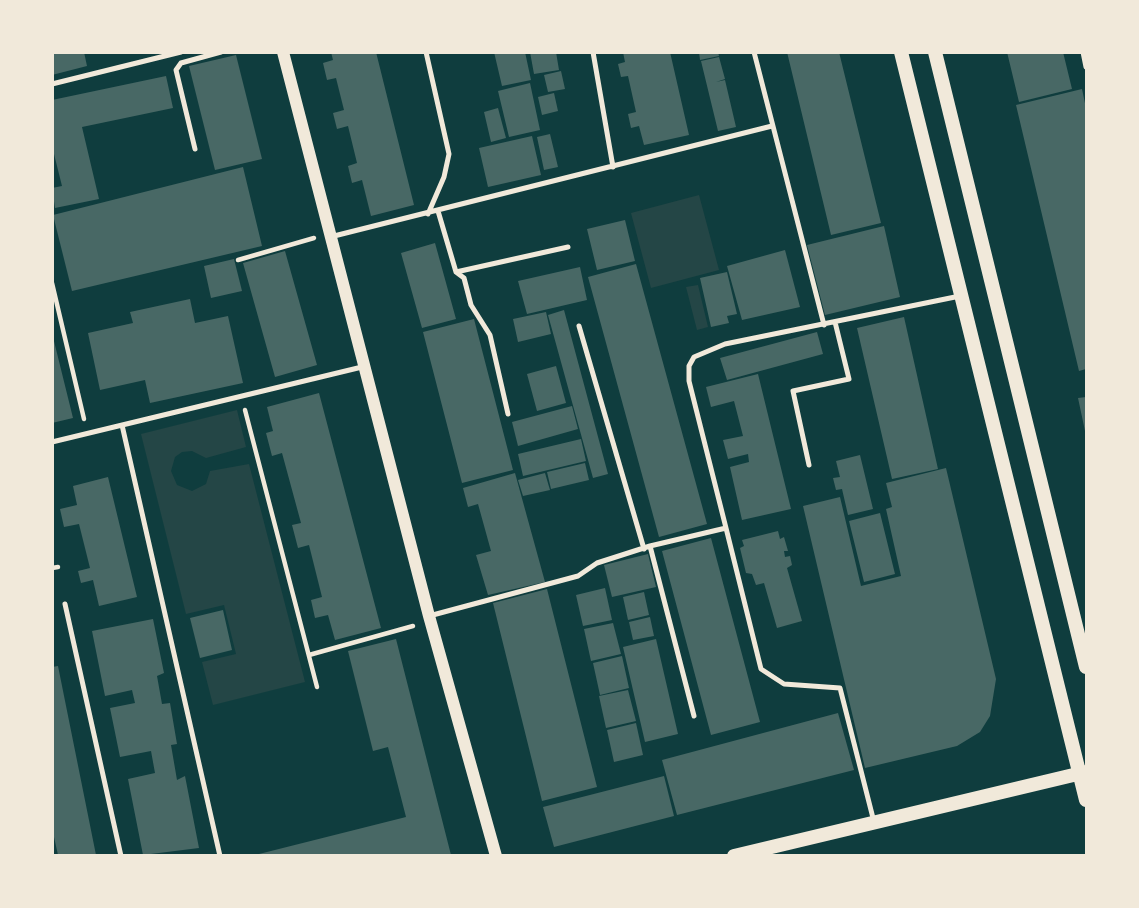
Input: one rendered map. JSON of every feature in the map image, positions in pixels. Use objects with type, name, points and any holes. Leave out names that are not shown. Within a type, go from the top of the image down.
[{"type":"main road","points":[[901,52],[1083,773],[1087,800]]},
{"type":"main road","points":[[935,52],[1087,667]]},
{"type":"main road","points":[[734,856],[1083,773]]},
{"type":"street","points":[[283,52],[429,619],[496,856]]},
{"type":"lane","points":[[52,85],[181,52]]},
{"type":"lane","points":[[195,149],[176,70],[181,64],[221,52]]},
{"type":"lane","points":[[426,52],[449,154],[444,177],[428,214]]},
{"type":"lane","points":[[593,52],[613,167]]},
{"type":"lane","points":[[754,52],[824,325]]},
{"type":"lane","points":[[1083,52],[1087,67]]},
{"type":"lane","points":[[329,234],[428,214],[772,126]]},
{"type":"lane","points":[[184,141],[193,140]]},
{"type":"lane","points":[[438,211],[456,272],[464,278],[471,305],[491,335],[508,414]]},
{"type":"lane","points":[[456,272],[568,247]]},
{"type":"lane","points":[[874,822],[840,688],[784,684],[761,669],[689,381],[689,366],[694,357],[725,344],[962,295]]},
{"type":"lane","points":[[809,465],[793,391],[849,379],[835,322]]},
{"type":"lane","points":[[579,326],[647,548],[694,716]]},
{"type":"lane","points":[[52,442],[364,366]]},
{"type":"lane","points":[[122,425],[220,856]]},
{"type":"lane","points":[[429,619],[579,576],[597,563],[726,528]]},
{"type":"lane","points":[[65,604],[121,856]]},
{"type":"path","points":[[238,260],[329,234]]},
{"type":"path","points":[[52,283],[87,434]]},
{"type":"path","points":[[241,396],[317,687]]},
{"type":"path","points":[[247,456],[257,455]]},
{"type":"path","points":[[309,654],[429,619]]},
{"type":"shaded area","points":[[699,195],[719,270],[651,288],[631,213]]},
{"type":"shaded area","points":[[698,285],[708,327],[697,330],[686,287]]},
{"type":"shaded area","points":[[237,410],[246,447],[206,458],[192,451],[182,452],[175,457],[171,471],[177,485],[192,491],[206,484],[210,471],[249,464],[305,682],[213,705],[202,662],[236,654],[224,605],[186,614],[141,434]]},
{"type":"building","points":[[52,52],[84,52],[87,66],[52,75]]},
{"type":"building","points":[[331,52],[376,52],[414,205],[371,216],[362,180],[352,183],[348,166],[357,163],[348,126],[337,129],[333,113],[344,110],[336,78],[327,80],[323,63],[333,60]]},
{"type":"building","points":[[494,52],[525,52],[531,80],[502,86]]},
{"type":"building","points":[[530,52],[556,52],[559,70],[534,74]]},
{"type":"building","points":[[623,52],[670,52],[689,135],[644,145],[639,126],[631,128],[628,114],[636,112],[628,76],[621,77],[618,64],[625,62]]},
{"type":"building","points":[[699,52],[718,52],[719,56],[700,60]]},
{"type":"building","points":[[787,52],[839,52],[881,223],[831,235]]},
{"type":"building","points":[[1007,52],[1063,52],[1072,89],[1019,102]]},
{"type":"building","points":[[236,55],[262,159],[215,170],[189,66]]},
{"type":"building","points":[[719,57],[725,79],[716,82],[725,80],[736,127],[718,131],[701,61]]},
{"type":"building","points":[[561,71],[565,89],[548,92],[544,75]]},
{"type":"building","points":[[166,76],[173,108],[82,127],[99,199],[55,208],[52,188],[62,186],[52,146],[52,100]]},
{"type":"building","points":[[530,83],[540,130],[509,137],[498,91]]},
{"type":"building","points":[[1082,89],[1086,108],[1086,369],[1079,371],[1016,105]]},
{"type":"building","points":[[554,93],[558,111],[542,115],[538,97]]},
{"type":"building","points":[[498,108],[506,138],[491,142],[484,112]]},
{"type":"building","points":[[550,134],[558,167],[544,170],[537,137]]},
{"type":"building","points":[[532,136],[541,175],[488,187],[479,148]]},
{"type":"building","points":[[243,167],[262,246],[72,291],[53,215]]},
{"type":"building","points":[[625,220],[635,261],[597,270],[587,229]]},
{"type":"building","points":[[884,226],[900,297],[825,315],[807,245]]},
{"type":"building","points":[[435,243],[456,319],[422,328],[401,253]]},
{"type":"building","points":[[785,250],[800,307],[742,320],[727,266]]},
{"type":"building","points":[[285,251],[317,365],[275,377],[243,263]]},
{"type":"building","points":[[234,259],[242,291],[211,298],[204,266]]},
{"type":"building","points":[[636,264],[707,524],[659,537],[588,277]]},
{"type":"building","points":[[580,267],[587,300],[527,314],[518,281]]},
{"type":"building","points":[[727,272],[737,314],[727,316],[729,323],[711,327],[700,278]]},
{"type":"building","points":[[190,299],[195,323],[228,316],[243,383],[150,403],[145,380],[100,390],[88,333],[133,323],[130,312]]},
{"type":"building","points":[[564,310],[608,474],[593,478],[548,315]]},
{"type":"building","points":[[546,312],[551,334],[518,342],[513,319]]},
{"type":"building","points":[[904,317],[938,469],[892,479],[857,328]]},
{"type":"building","points":[[474,319],[513,470],[462,483],[423,332]]},
{"type":"building","points":[[817,332],[823,354],[727,380],[720,358]]},
{"type":"building","points":[[52,333],[73,418],[52,423]]},
{"type":"building","points":[[556,366],[566,403],[537,411],[527,374]]},
{"type":"building","points":[[758,374],[791,509],[742,520],[730,467],[749,462],[748,454],[728,459],[723,440],[743,436],[734,401],[711,407],[706,387]]},
{"type":"building","points":[[319,393],[381,628],[335,640],[328,615],[315,618],[311,600],[322,597],[309,545],[298,548],[292,525],[301,523],[282,453],[272,456],[266,433],[273,431],[267,407]]},
{"type":"building","points":[[1086,397],[1086,431],[1085,431],[1078,398]]},
{"type":"building","points":[[572,406],[578,429],[518,446],[512,422]]},
{"type":"building","points":[[581,439],[586,461],[523,476],[518,454]]},
{"type":"building","points":[[860,455],[873,509],[848,515],[842,489],[836,490],[833,478],[840,477],[836,461]]},
{"type":"building","points":[[585,463],[589,480],[551,489],[547,472]]},
{"type":"building","points":[[946,468],[996,679],[990,716],[980,732],[957,746],[865,768],[803,506],[840,497],[861,586],[901,576],[886,509],[892,507],[886,483]]},
{"type":"building","points":[[515,473],[545,582],[488,595],[476,555],[491,551],[478,504],[468,507],[463,488]]},
{"type":"building","points":[[545,473],[550,490],[523,496],[518,480]]},
{"type":"building","points":[[108,477],[137,597],[99,606],[93,580],[81,583],[78,571],[90,568],[79,524],[64,527],[60,509],[77,505],[73,486]]},
{"type":"building","points":[[880,513],[895,574],[864,582],[849,521]]},
{"type":"building","points":[[778,531],[780,539],[784,537],[788,551],[784,551],[785,557],[790,556],[792,565],[787,568],[802,621],[777,628],[764,583],[756,585],[752,574],[746,573],[740,548],[744,546],[742,540]]},
{"type":"building","points":[[711,538],[760,722],[711,735],[662,551]]},
{"type":"building","points":[[648,554],[656,587],[612,597],[604,565]]},
{"type":"building","points":[[605,588],[612,620],[583,626],[576,595]]},
{"type":"building","points":[[547,589],[597,787],[542,801],[493,603]]},
{"type":"building","points":[[644,592],[649,615],[628,620],[623,597]]},
{"type":"building","points":[[223,610],[232,650],[200,658],[190,618]]},
{"type":"building","points":[[650,617],[654,636],[633,640],[629,622]]},
{"type":"building","points":[[153,619],[164,673],[157,676],[162,704],[170,703],[177,744],[171,745],[177,780],[185,776],[199,848],[143,855],[128,779],[155,773],[151,751],[120,757],[110,708],[135,703],[132,690],[105,696],[92,631]]},
{"type":"building","points":[[613,623],[621,654],[591,661],[584,629]]},
{"type":"building","points":[[396,639],[451,855],[255,855],[406,817],[388,747],[373,751],[348,651]]},
{"type":"building","points":[[656,639],[678,734],[645,742],[623,647]]},
{"type":"building","points":[[622,656],[629,688],[600,695],[593,663]]},
{"type":"building","points":[[58,666],[96,855],[58,855],[52,828],[52,667]]},
{"type":"building","points":[[628,690],[636,721],[606,728],[599,696]]},
{"type":"building","points":[[838,713],[854,770],[677,815],[662,760]]},
{"type":"building","points":[[636,723],[643,755],[614,762],[607,730]]},
{"type":"building","points":[[664,776],[674,816],[554,847],[543,807]]}]
